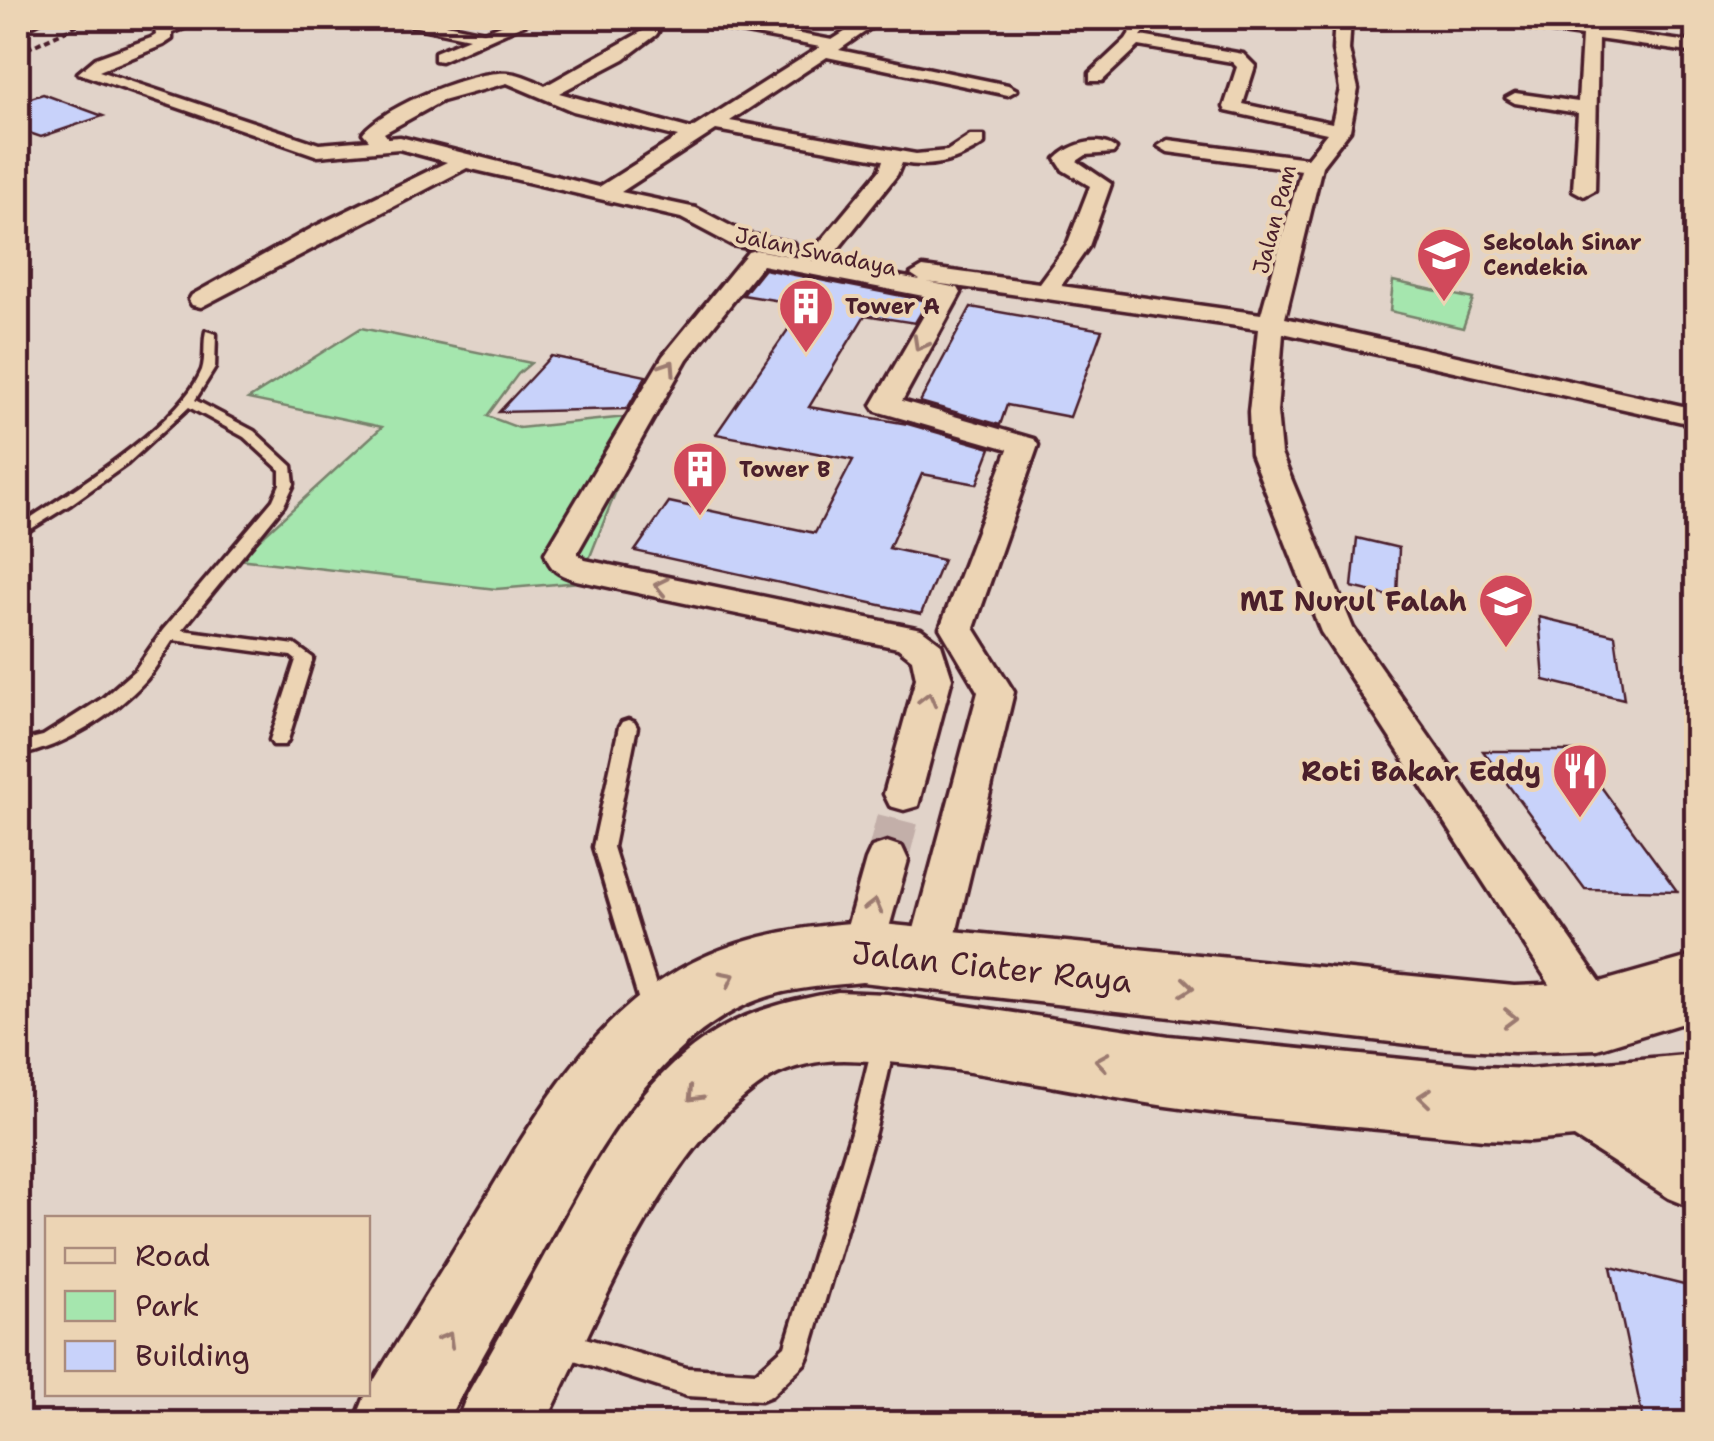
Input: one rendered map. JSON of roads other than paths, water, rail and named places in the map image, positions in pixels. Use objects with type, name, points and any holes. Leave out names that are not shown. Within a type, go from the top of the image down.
[{"type":"main road","points":[[18,26],[35,18]]},
{"type":"main road","name":"Jalan Ciater Raya","points":[[398,1424],[575,1120],[658,1026],[697,995],[742,971],[786,957],[895,955],[1435,1014],[1514,1019],[1598,1016],[1696,987]]},
{"type":"main road","points":[[499,1424],[632,1172],[665,1126],[704,1084],[748,1052],[794,1034],[838,1026],[887,1028],[1248,1079],[1483,1103],[1584,1101],[1696,1090]]},
{"type":"main road","points":[[1584,1101],[1696,1171]]},
{"type":"street","name":"Jalan Swadaya","points":[[200,18],[162,31],[166,36],[154,45],[86,73],[318,150],[400,143],[688,213],[740,240],[1044,292],[1271,323],[1696,417]]},
{"type":"street","points":[[426,18],[418,23],[482,36]]},
{"type":"street","points":[[442,56],[530,18]]},
{"type":"street","points":[[693,18],[1008,90]]},
{"type":"street","points":[[602,194],[877,18]]},
{"type":"street","points":[[1135,40],[1133,36],[1149,18]]},
{"type":"street","points":[[1135,40],[1237,58],[1246,66],[1233,107],[1340,130],[1349,88],[1340,50],[1343,18]]},
{"type":"street","points":[[1488,18],[1696,48]]},
{"type":"street","points":[[548,92],[618,55],[650,32]]},
{"type":"street","points":[[1584,190],[1584,108],[1590,32]]},
{"type":"street","points":[[1096,77],[1135,40]]},
{"type":"street","points":[[382,143],[374,134],[379,124],[486,81],[506,78],[594,112],[693,136]]},
{"type":"street","points":[[1514,98],[1584,108]]},
{"type":"street","points":[[712,123],[894,155],[939,159],[977,140]]},
{"type":"street","name":"Jalan Pam","points":[[1340,130],[1312,165],[1271,323],[1263,412],[1266,454],[1338,632],[1598,1016]]},
{"type":"street","points":[[1168,146],[1312,165]]},
{"type":"street","points":[[1044,292],[1078,246],[1101,184],[1070,166],[1066,159],[1082,149],[1106,149]]},
{"type":"street","points":[[822,254],[890,172],[894,155]]},
{"type":"street","points":[[201,300],[322,232],[466,161]]},
{"type":"street","points":[[895,955],[996,692],[957,628],[1024,445],[886,406],[948,293],[756,258],[676,356],[626,435],[561,553],[564,562],[576,568],[909,638],[928,653],[934,678],[904,794]]},
{"type":"street","points":[[887,860],[895,955]]},
{"type":"lane","points":[[18,532],[149,438],[186,400],[209,370],[210,334]]},
{"type":"lane","points":[[18,749],[48,742],[109,703],[141,674],[169,634],[278,502],[287,484],[287,469],[269,449],[186,400]]},
{"type":"lane","points":[[169,634],[295,650],[305,658],[279,740]]},
{"type":"lane","points":[[628,726],[603,847],[658,1026]]},
{"type":"lane","points":[[544,1338],[686,1382],[762,1386],[796,1354],[863,1132],[887,1028]]},
{"type":"tunnel","points":[[887,860],[904,794]]},
{"type":"railway","points":[[18,53],[92,18]]},
{"type":"place","name":"Sekolah Sinar Cendekia","points":[[1444,304]]},
{"type":"place","name":"Tower A","points":[[806,355]]},
{"type":"place","name":"Tower B","points":[[700,518]]},
{"type":"place","name":"MI Nurul Falah","points":[[1506,650]]},
{"type":"place","name":"Roti Bakar Eddy","points":[[1580,820]]}]
